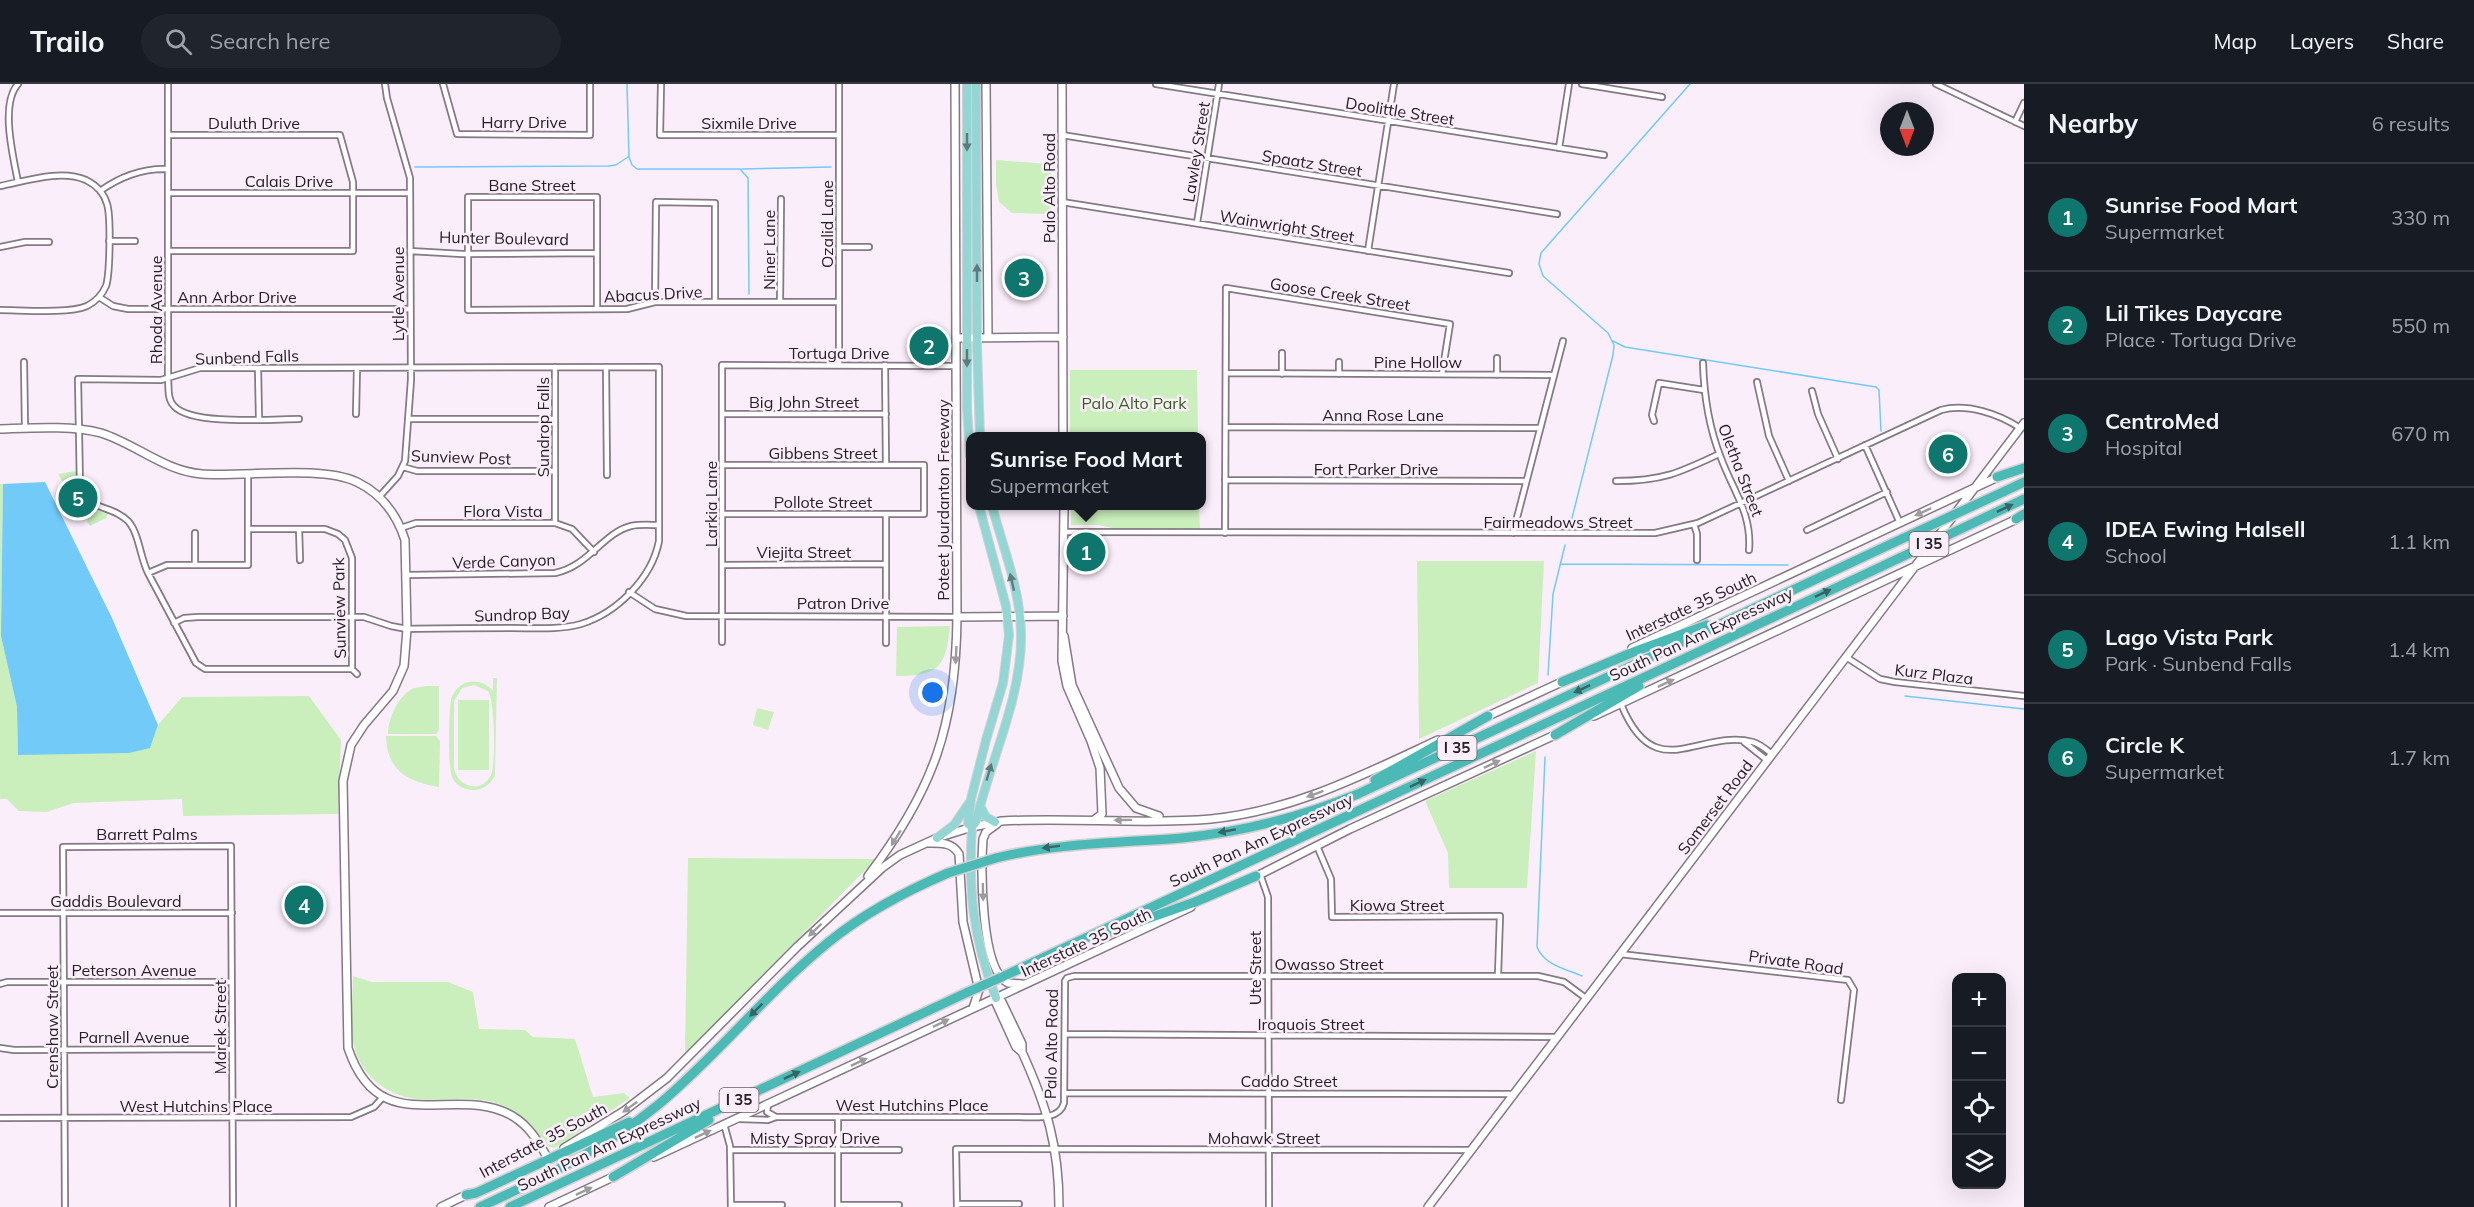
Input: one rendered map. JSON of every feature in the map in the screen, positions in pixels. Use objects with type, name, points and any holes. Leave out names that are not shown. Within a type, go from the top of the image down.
[{"type":"highway","points":[[1997,477],[2024,466]]},
{"type":"highway","name":"South Pan Am Expressway","points":[[480,1207],[592,1152],[633,1124],[666,1097],[798,969],[842,932],[879,907],[948,873],[996,858],[1044,848],[1211,834],[1270,824],[1318,809],[1358,794],[2024,482]]},
{"type":"highway","name":"South Pan Am Expressway","points":[[510,1207],[2024,499]]},
{"type":"highway","points":[[1562,682],[1636,651],[1749,611]]},
{"type":"highway","points":[[1555,735],[1710,647]]},
{"type":"highway","points":[[1270,824],[1381,777],[1488,716]]},
{"type":"highway","points":[[1002,977],[1089,939],[1169,912],[1258,875]]},
{"type":"highway","points":[[613,1177],[763,1089]]},
{"type":"highway","points":[[466,1195],[476,1193],[629,1122],[666,1097]]},
{"type":"main road","name":"Poteet Jourdanton Freeway","points":[[857,890],[910,816],[932,770],[952,695],[957,655],[955,84]]},
{"type":"main road","name":"Poteet Jourdanton Freeway","points":[[967,84],[969,432]]},
{"type":"main road","points":[[976,84],[977,338],[980,432]]},
{"type":"main road","points":[[986,84],[988,337]]},
{"type":"main road","name":"Palo Alto Road","points":[[1062,84],[1063,432]]},
{"type":"main road","points":[[956,338],[1063,337]]},
{"type":"main road","name":"Somerset Road","points":[[1428,1207],[2022,426]]},
{"type":"main road","points":[[0,429],[79,430],[110,436],[155,460],[199,474],[331,474],[357,482],[379,497],[391,510],[401,528],[407,553],[406,658],[398,682],[386,701],[356,736],[347,756],[343,781],[346,1037],[357,1069],[372,1087],[384,1096],[410,1106],[472,1106],[501,1111],[530,1131],[546,1157]]},
{"type":"main road","name":"Interstate 35 South","points":[[441,1207],[546,1157],[624,1111],[667,1078],[857,890],[900,855],[925,843],[972,827],[999,822],[1211,819],[1279,806],[1370,772],[1997,477]]},
{"type":"main road","points":[[972,827],[968,824],[971,799],[1008,658],[1008,616],[981,510]]},
{"type":"main road","points":[[993,510],[1019,616],[1020,663],[1015,689],[976,822],[972,827],[973,921],[982,962],[1016,1047],[1022,1052],[1043,1099],[1048,1117]]},
{"type":"main road","points":[[1064,510],[1063,616],[1072,685],[1119,788],[1136,808],[1156,816],[1173,819]]},
{"type":"main road","name":"Interstate 35 South","points":[[554,1206],[724,1124],[976,1006],[1013,991],[2021,516]]},
{"type":"main road","name":"Patron Drive","points":[[957,616],[1063,616]]},
{"type":"main road","points":[[1064,636],[1062,651],[1067,686],[1100,768],[1102,814],[1094,820]]},
{"type":"main road","points":[[937,838],[954,825],[971,799]]},
{"type":"main road","points":[[980,806],[986,817],[999,822]]},
{"type":"main road","points":[[999,822],[986,832],[983,839],[982,895],[986,930],[994,964],[1003,981],[1012,984],[1028,983]]},
{"type":"main road","points":[[925,843],[946,843],[959,854],[964,930],[979,990],[976,1006],[1003,1010]]},
{"type":"main road","points":[[1003,1010],[1013,991]]},
{"type":"main road","name":"Palo Alto Road","points":[[1048,1117],[1056,1150],[1059,1207]]},
{"type":"street","points":[[18,84],[9,95],[5,111],[18,182]]},
{"type":"street","name":"Rhoda Avenue","points":[[168,84],[168,379],[170,400],[183,412],[210,419],[299,419]]},
{"type":"street","name":"Lytle Avenue","points":[[379,497],[403,467],[407,445],[411,368],[409,171],[385,84]]},
{"type":"street","name":"Harry Drive","points":[[443,84],[458,134],[590,135],[590,84]]},
{"type":"street","name":"Sixmile Drive","points":[[661,84],[660,135],[839,135]]},
{"type":"street","name":"Ozalid Lane","points":[[839,84],[839,365]]},
{"type":"street","name":"Doolittle Street","points":[[1156,84],[1604,155]]},
{"type":"street","name":"Lawley Street","points":[[1197,224],[1219,84]]},
{"type":"street","points":[[1368,250],[1394,84]]},
{"type":"street","points":[[1559,148],[1569,84]]},
{"type":"street","points":[[1582,84],[1662,97]]},
{"type":"street","points":[[1936,84],[2024,126]]},
{"type":"street","points":[[2015,122],[2024,103]]},
{"type":"street","name":"Duluth Drive","points":[[168,135],[340,135],[351,174],[353,193]]},
{"type":"street","name":"Spaatz Street","points":[[1062,135],[1557,214]]},
{"type":"street","points":[[100,191],[114,181],[144,170],[168,169]]},
{"type":"street","points":[[0,186],[50,177],[75,177],[90,182],[100,191],[108,208],[109,241],[108,276],[99,297],[90,304],[75,309],[0,309]]},
{"type":"street","name":"Calais Drive","points":[[168,193],[410,193]]},
{"type":"street","points":[[168,251],[353,251],[353,193]]},
{"type":"street","name":"Bane Street","points":[[468,254],[468,197],[597,196],[597,253]]},
{"type":"street","name":"Niner Lane","points":[[780,302],[781,199]]},
{"type":"street","points":[[655,302],[656,202],[715,203],[715,302]]},
{"type":"street","name":"Wainwright Street","points":[[1062,202],[1509,273]]},
{"type":"street","points":[[109,241],[135,241]]},
{"type":"street","points":[[0,247],[25,242],[49,242]]},
{"type":"street","points":[[839,247],[869,247]]},
{"type":"street","name":"Hunter Boulevard","points":[[410,251],[468,254],[597,253]]},
{"type":"street","points":[[597,253],[597,309]]},
{"type":"street","name":"Abacus Drive","points":[[468,254],[468,310],[634,309],[655,302],[839,302]]},
{"type":"street","name":"Goose Creek Street","points":[[1226,373],[1226,288],[1450,324],[1442,375]]},
{"type":"street","name":"Ann Arbor Drive","points":[[99,297],[124,309],[410,309]]},
{"type":"street","points":[[1512,533],[1563,341]]},
{"type":"street","points":[[1282,353],[1282,374]]},
{"type":"street","points":[[1497,358],[1497,375]]},
{"type":"street","points":[[24,362],[25,428]]},
{"type":"street","points":[[1339,362],[1339,374]]},
{"type":"street","name":"Oletha Street","points":[[1702,363],[1704,390],[1719,454],[1749,521],[1749,550]]},
{"type":"street","name":"Tortuga Drive","points":[[723,365],[956,366]]},
{"type":"street","name":"Larkia Lane","points":[[722,642],[723,365]]},
{"type":"street","points":[[885,365],[886,465]]},
{"type":"street","name":"Sundrop Falls","points":[[555,367],[555,523]]},
{"type":"street","points":[[606,367],[607,475]]},
{"type":"street","name":"Sunbend Falls","points":[[352,669],[201,668],[196,663],[148,573],[131,525],[117,513],[96,507],[84,494],[78,476],[78,380],[168,379],[200,368],[659,367]]},
{"type":"street","name":"Sundrop Bay","points":[[174,623],[184,618],[198,617],[352,617],[368,618],[391,626],[407,628],[569,627],[589,621],[604,613],[630,592],[645,577],[654,561],[659,541],[659,367]]},
{"type":"street","points":[[258,368],[259,419]]},
{"type":"street","points":[[356,414],[357,368]]},
{"type":"street","points":[[1225,533],[1226,373]]},
{"type":"street","name":"Pine Hollow","points":[[1226,373],[1554,375]]},
{"type":"street","points":[[1756,382],[1769,436],[1789,481]]},
{"type":"street","points":[[1654,422],[1652,415],[1659,383],[1704,390]]},
{"type":"street","points":[[1812,391],[1818,414],[1838,459]]},
{"type":"street","name":"Fairmeadows Street","points":[[1064,531],[1642,534],[1694,524],[1946,409],[1995,414],[2022,426]]},
{"type":"street","name":"Big John Street","points":[[723,414],[886,414]]},
{"type":"street","points":[[408,419],[555,419]]},
{"type":"street","name":"Anna Rose Lane","points":[[1226,427],[1540,428]]},
{"type":"street","points":[[1865,445],[1900,523]]},
{"type":"street","points":[[1616,481],[1644,481],[1665,477],[1719,454]]},
{"type":"street","name":"Gibbens Street","points":[[723,465],[924,465],[924,514]]},
{"type":"street","name":"Sunview Post","points":[[403,467],[417,471],[555,471]]},
{"type":"street","points":[[148,573],[167,565],[248,565],[248,474]]},
{"type":"street","name":"Fort Parker Drive","points":[[1225,480],[1526,481]]},
{"type":"street","points":[[1807,530],[1887,492]]},
{"type":"street","name":"Pollote Street","points":[[723,514],[924,514]]},
{"type":"street","points":[[886,514],[886,643]]},
{"type":"street","name":"Flora Vista","points":[[401,528],[416,523],[555,523],[572,528],[594,552]]},
{"type":"street","points":[[1694,524],[1697,560]]},
{"type":"street","name":"Verde Canyon","points":[[407,575],[555,573],[576,567],[625,528],[659,525]]},
{"type":"street","name":"Sunview Park","points":[[248,529],[329,530],[341,536],[347,543],[352,558],[352,669]]},
{"type":"street","points":[[299,529],[300,560]]},
{"type":"street","points":[[195,533],[195,565]]},
{"type":"street","name":"Viejita Street","points":[[723,565],[886,564]]},
{"type":"street","name":"Patron Drive","points":[[630,592],[646,604],[665,613],[686,616],[957,616]]},
{"type":"street","name":"Kurz Plaza","points":[[1846,657],[1880,679],[2024,696]]},
{"type":"street","points":[[352,669],[357,674]]},
{"type":"street","points":[[1621,704],[1632,727],[1646,740],[1661,748],[1684,750],[1730,740],[1742,741],[1770,758]]},
{"type":"street","name":"Barrett Palms","points":[[63,847],[231,846]]},
{"type":"street","name":"Marek Street","points":[[231,846],[233,1207]]},
{"type":"street","name":"Kiowa Street","points":[[1317,846],[1331,879],[1332,917],[1500,916],[1498,975]]},
{"type":"street","name":"Crenshaw Street","points":[[63,847],[65,1207]]},
{"type":"street","name":"Ute Street","points":[[1258,875],[1268,897],[1269,1207]]},
{"type":"street","name":"Gaddis Boulevard","points":[[0,913],[231,913]]},
{"type":"street","name":"Private Road","points":[[1620,954],[1848,980],[1854,990],[1841,1100]]},
{"type":"street","name":"Owasso Street","points":[[1066,979],[1074,976],[1498,975],[1551,978],[1569,986],[1587,999]]},
{"type":"street","name":"Palo Alto Road","points":[[1048,1117],[1063,1108],[1066,979]]},
{"type":"street","name":"Peterson Avenue","points":[[0,984],[7,982],[231,982]]},
{"type":"street","name":"Iroquois Street","points":[[1065,1034],[1557,1037]]},
{"type":"street","name":"Parnell Avenue","points":[[0,1048],[232,1049]]},
{"type":"street","name":"Caddo Street","points":[[1064,1093],[1514,1094]]},
{"type":"street","name":"West Hutchins Place","points":[[0,1118],[351,1118],[374,1107],[384,1096]]},
{"type":"street","points":[[768,1104],[768,1112],[776,1117]]},
{"type":"street","points":[[838,1117],[838,1206],[899,1205]]},
{"type":"street","name":"West Hutchins Place","points":[[735,1119],[1048,1117]]},
{"type":"street","points":[[724,1124],[730,1150],[731,1206],[782,1205]]},
{"type":"street","name":"Mohawk Street","points":[[957,1206],[956,1149],[1472,1149]]},
{"type":"street","name":"Misty Spray Drive","points":[[730,1150],[899,1150]]},
{"type":"street","points":[[957,1206],[1019,1204]]},
{"type":"green space","points":[[996,160],[1050,164],[1050,214],[1012,213],[999,202]]},
{"type":"green space","name":"Palo Alto Park","points":[[1070,370],[1197,370],[1198,432],[1070,432]]},
{"type":"green space","points":[[76,471],[78,486],[84,498],[100,511],[108,514],[106,518],[90,526],[58,474]]},
{"type":"green space","points":[[0,484],[3,484],[1,636],[17,707],[18,755],[150,748],[158,725],[182,697],[309,696],[341,740],[338,814],[183,816],[182,799],[74,803],[46,812],[19,811],[7,799],[0,799]]},
{"type":"green space","points":[[1071,510],[1199,510],[1200,529],[1113,528],[1099,525],[1071,525]]},
{"type":"green space","points":[[1417,561],[1544,561],[1538,683],[1419,739]]},
{"type":"green space","points":[[950,626],[946,651],[938,666],[922,674],[896,676],[897,627]]},
{"type":"green space","points":[[493,678],[497,678],[495,775],[483,788],[467,789],[457,784],[451,773],[449,740],[451,699],[459,687],[470,682],[482,683],[493,691]],"holes":[[[474,685],[488,691],[493,719],[493,769],[487,781],[481,785],[470,786],[460,780],[454,768],[454,701],[462,688]]]},
{"type":"green space","points":[[439,686],[439,730],[436,734],[388,734],[392,715],[402,697],[412,689]]},
{"type":"green space","points":[[458,700],[489,700],[489,770],[458,770]]},
{"type":"green space","points":[[757,708],[774,712],[768,730],[753,725]]},
{"type":"green space","points":[[386,736],[436,736],[440,741],[439,787],[417,782],[401,772],[390,758]]},
{"type":"green space","points":[[1536,751],[1527,888],[1449,888],[1448,853],[1425,801]]},
{"type":"green space","points":[[688,858],[876,859],[685,1054]]},
{"type":"green space","points":[[353,976],[372,982],[448,982],[473,992],[479,1029],[525,1030],[533,1037],[575,1039],[593,1097],[624,1093],[630,1098],[555,1148],[547,1146],[521,1116],[499,1104],[483,1100],[420,1099],[405,1097],[390,1091],[368,1074],[355,1051],[352,1029]]},
{"type":"water","points":[[45,482],[112,618],[158,725],[150,748],[129,753],[18,755],[17,707],[1,636],[3,484]]},
{"type":"waterway","points":[[627,84],[629,157],[632,165],[637,169],[740,169],[748,178],[749,294]]},
{"type":"waterway","points":[[1570,526],[1614,345],[1608,333],[1543,276],[1539,264],[1541,253],[1690,84]]},
{"type":"waterway","points":[[415,167],[608,166],[616,165],[628,157]]},
{"type":"waterway","points":[[742,169],[831,167]]},
{"type":"waterway","points":[[1613,341],[1625,347],[1876,387],[1879,390],[1881,431]]},
{"type":"waterway","points":[[1548,675],[1553,594],[1565,545]]},
{"type":"waterway","points":[[1560,564],[1788,565]]},
{"type":"waterway","points":[[1905,696],[2024,709]]},
{"type":"waterway","points":[[1545,757],[1537,947],[1550,962],[1582,976]]},
{"type":"place","name":"CentroMed","points":[[1024,278]]},
{"type":"place","name":"Lil Tikes Daycare","points":[[929,346]]},
{"type":"place","name":"Circle K","points":[[1948,454]]},
{"type":"place","name":"Lago Vista Park","points":[[78,498]]},
{"type":"place","name":"Sunrise Food Mart","points":[[1086,552]]},
{"type":"place","name":"IDEA Ewing Halsell","points":[[304,905]]}]
